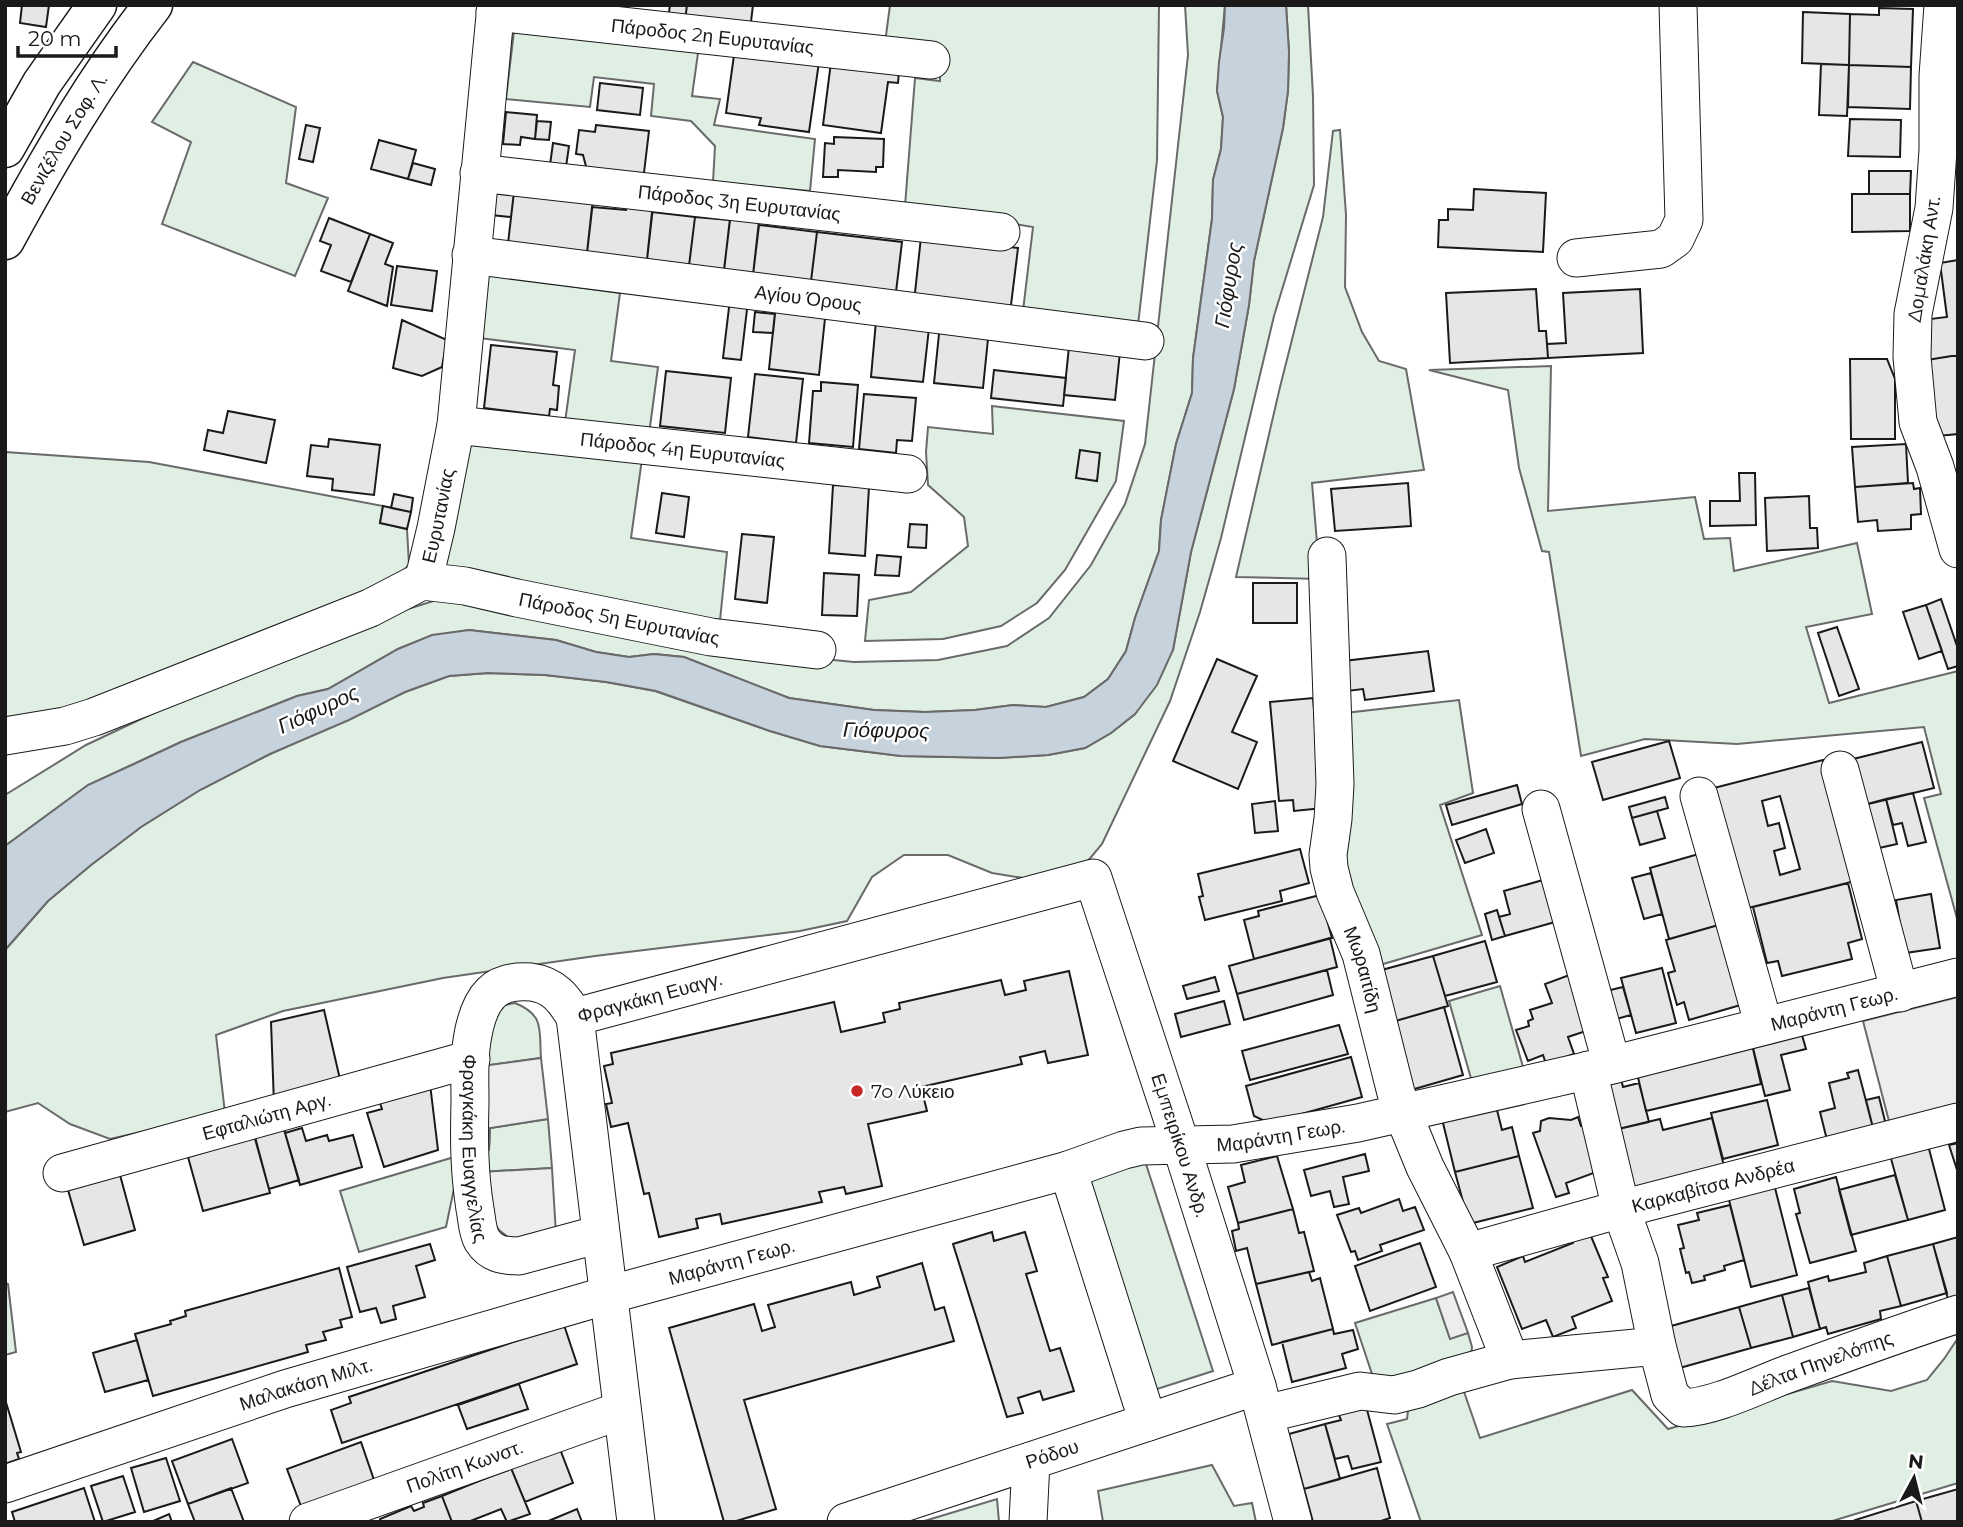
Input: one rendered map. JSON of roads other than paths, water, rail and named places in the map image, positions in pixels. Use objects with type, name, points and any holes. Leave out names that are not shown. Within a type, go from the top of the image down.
[{"type":"main road","points":[[5,148],[42,83],[97,5]]},
{"type":"main road","name":"Βενιζέλου Σοφ. Λ.","points":[[5,240],[44,169],[97,84],[121,46],[153,5]]},
{"type":"street","points":[[1576,258],[1661,249],[1675,239],[1684,219],[1678,5]]},
{"type":"street","name":"Δομαλάκη Αντ.","points":[[1943,5],[1934,208],[1943,243],[1913,314],[1912,357],[1918,422],[1935,467],[1958,549]]},
{"type":"street","name":"Πάροδος 2η Ευρυτανίας","points":[[496,9],[931,60]]},
{"type":"street","name":"Ευρυτανίας","points":[[5,736],[65,726],[93,717],[370,608],[422,581],[436,528],[456,425],[496,9]]},
{"type":"street","name":"Πάροδος 3η Ευρυτανίας","points":[[479,173],[1001,232]]},
{"type":"street","name":"Αγίου Όρους","points":[[471,255],[1146,341]]},
{"type":"street","name":"Πάροδος 4η Ευρυτανίας","points":[[456,425],[908,474]]},
{"type":"street","name":"Μωραιτίδη","points":[[1327,556],[1335,784],[1329,868],[1335,892],[1361,954],[1396,1093],[1425,1167],[1468,1252],[1510,1360]]},
{"type":"street","name":"Πάροδος 5η Ευρυτανίας","points":[[422,581],[465,586],[711,637],[817,650]]},
{"type":"street","points":[[1840,770],[1900,993]]},
{"type":"street","points":[[1699,796],[1765,1026]]},
{"type":"street","points":[[1261,1400],[1360,1391],[1394,1395],[1510,1360],[1657,1346],[1640,1263],[1621,1209],[1600,1067],[1541,809]]},
{"type":"street","name":"Φραγκάκη Ευαγγ.","points":[[636,1522],[575,1017],[1093,878]]},
{"type":"street","name":"Εμπειρίκου Ανδρ.","points":[[1093,878],[1261,1400],[1293,1522]]},
{"type":"street","name":"Μαράντη Γεωρ.","points":[[608,1296],[1068,1170],[1141,1146],[1233,1144],[1345,1126],[1600,1067],[1958,977]]},
{"type":"street","name":"Φραγκάκη Ευαγγελίας","points":[[575,1017],[564,999],[549,988],[535,983],[519,981],[501,986],[490,994],[475,1030],[471,1059],[469,1164],[480,1236],[495,1253],[519,1256],[600,1234]]},
{"type":"street","name":"Εφταλιώτη Αργ.","points":[[62,1173],[471,1059]]},
{"type":"street","name":"Καρκαβίτσα Ανδρέα","points":[[1468,1252],[1621,1209],[1958,1122]]},
{"type":"street","points":[[1068,1170],[1148,1422]]},
{"type":"street","name":"Μαλακάση Μιλτ.","points":[[5,1483],[285,1389],[608,1296]]},
{"type":"street","name":"Δέλτα Πηνελόπης","points":[[1657,1346],[1670,1395],[1683,1408],[1724,1398],[1879,1340],[1958,1314]]},
{"type":"street","name":"Ρόδου","points":[[846,1522],[1148,1422],[1261,1400]]},
{"type":"street","name":"Πολίτη Κωνστ.","points":[[308,1522],[622,1410]]},
{"type":"street","points":[[1028,1522],[1031,1461]]},
{"type":"water","name":"Γιόφυρος","points":[[1225,5],[1286,5],[1289,52],[1283,128],[1254,261],[1234,389],[1191,552],[1173,650],[1157,685],[1135,714],[1111,733],[1085,748],[1048,755],[999,758],[901,756],[820,746],[656,691],[606,682],[545,675],[488,673],[449,676],[405,692],[270,754],[200,790],[141,827],[91,865],[48,901],[5,950],[5,846],[88,785],[181,742],[297,696],[328,689],[398,649],[432,635],[469,630],[556,640],[596,652],[629,657],[654,654],[684,657],[789,698],[874,710],[925,712],[1013,705],[1046,707],[1084,697],[1108,679],[1126,651],[1159,551],[1161,520],[1176,444],[1192,393],[1193,358],[1212,219],[1213,180],[1221,149],[1223,117],[1217,91]]},
{"type":"place","name":"7o Λύκειο","points":[[857,1091]]}]
